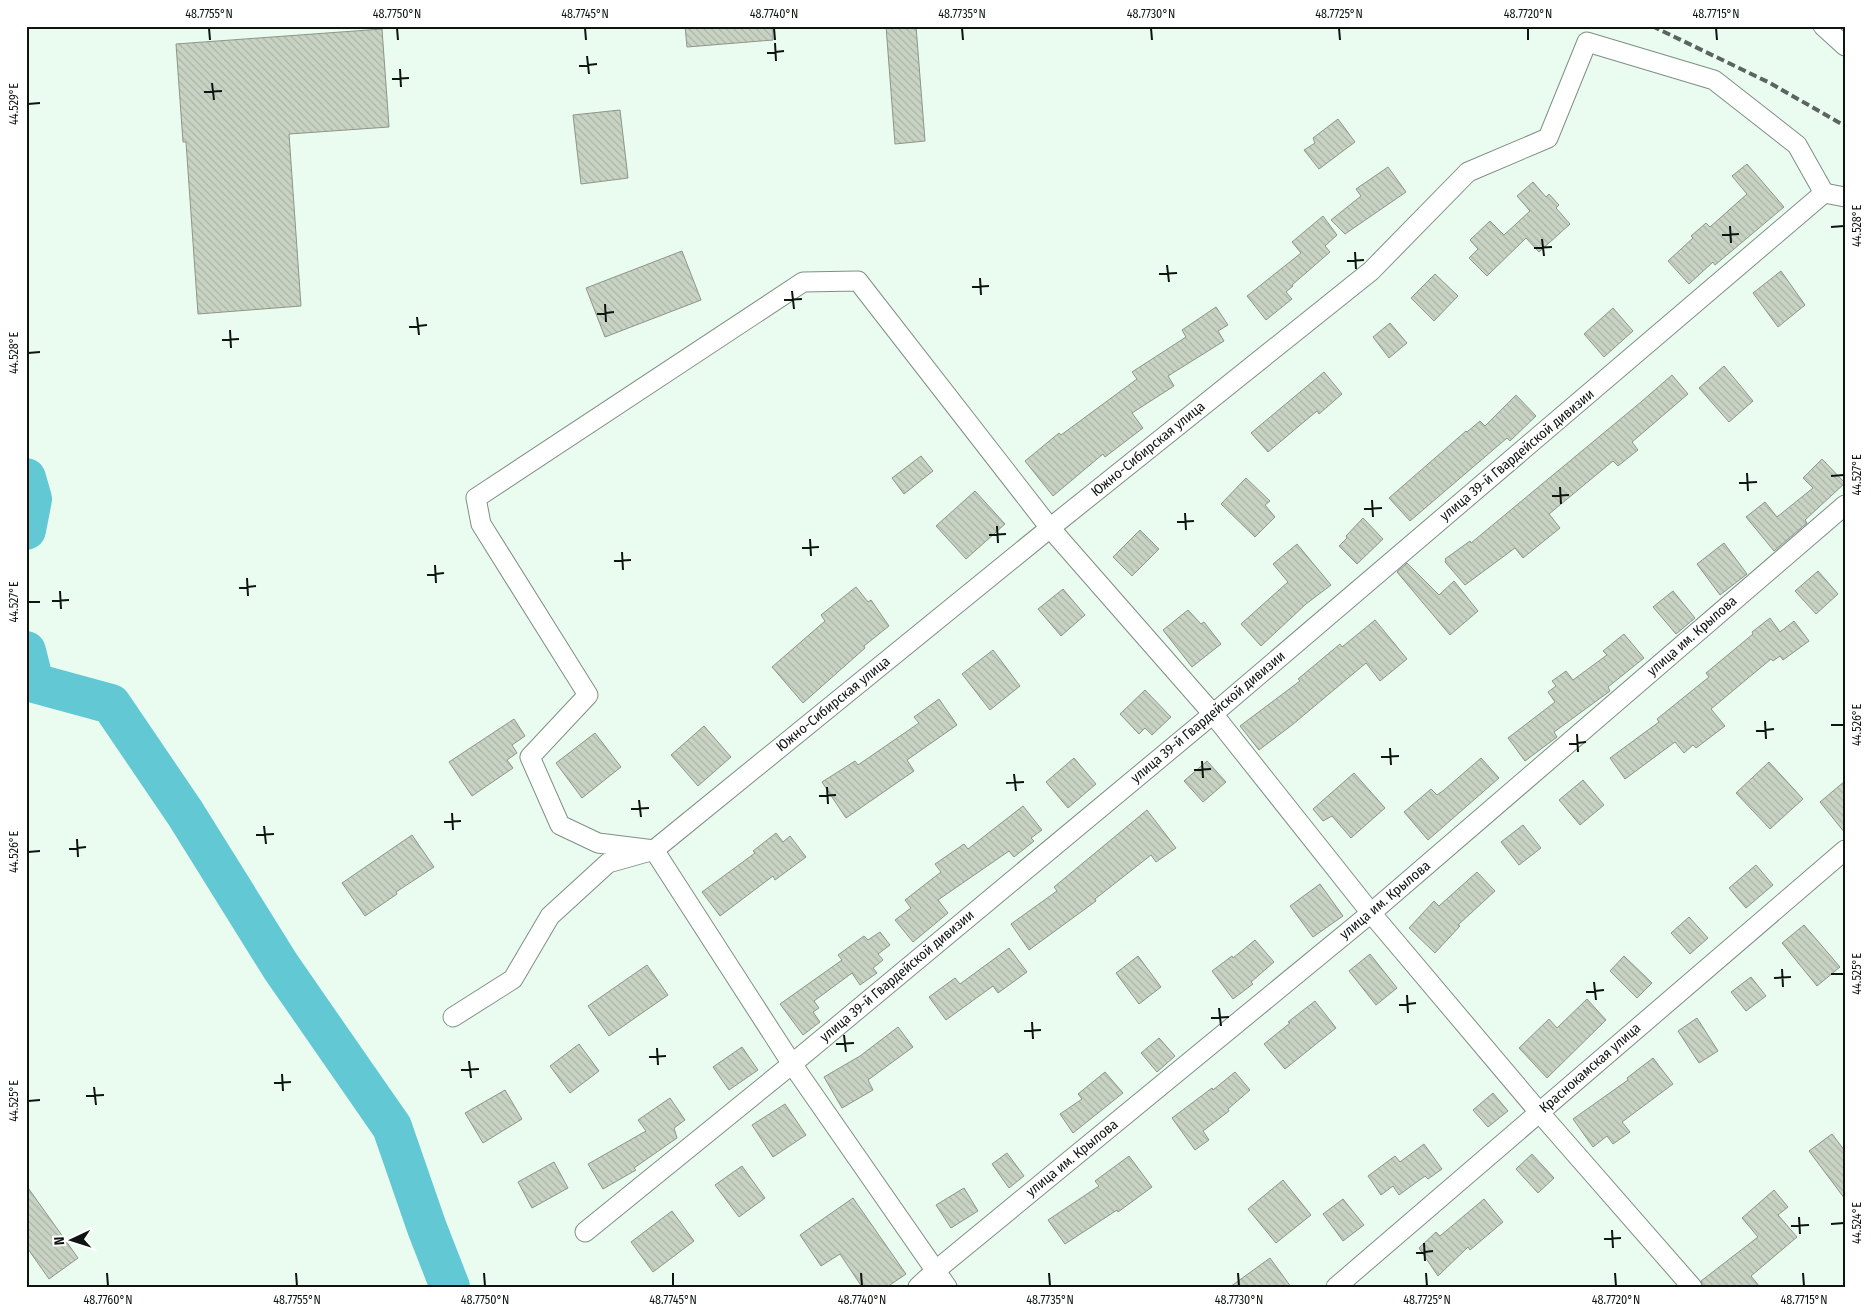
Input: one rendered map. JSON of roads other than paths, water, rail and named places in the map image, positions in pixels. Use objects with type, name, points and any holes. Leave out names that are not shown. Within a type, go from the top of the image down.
[{"type":"street","points":[[1823,26],[1845,46]]},
{"type":"street","name":"Южно-Сибирская улица","points":[[453,1017],[513,979],[550,916],[608,863],[654,850],[1050,528],[1371,271],[1468,172],[1548,138],[1587,42],[1714,80],[1797,145],[1824,193]]},
{"type":"street","points":[[1824,193],[1845,198]]},
{"type":"street","name":"улица 39-й Гвардейской дивизии","points":[[585,1232],[792,1064],[1213,714],[1824,193]]},
{"type":"street","points":[[947,1287],[792,1064],[654,850],[598,844],[560,825],[530,757],[588,695],[481,524],[476,498],[803,282],[858,281],[1050,528],[1213,714],[1371,913],[1539,1112],[1692,1287]]},
{"type":"street","name":"улица им. Крылова","points":[[918,1287],[935,1271],[1371,913],[1845,505]]},
{"type":"street","name":"Краснокамская улица","points":[[1336,1287],[1845,850]]},
{"type":"waterway","points":[[26,478],[32,499],[26,530]]},
{"type":"waterway","points":[[26,651],[34,683],[111,704],[185,813],[281,967],[392,1127],[427,1228],[450,1287]]},
{"type":"railway","points":[[1652,26],[1770,83],[1845,126]]}]
